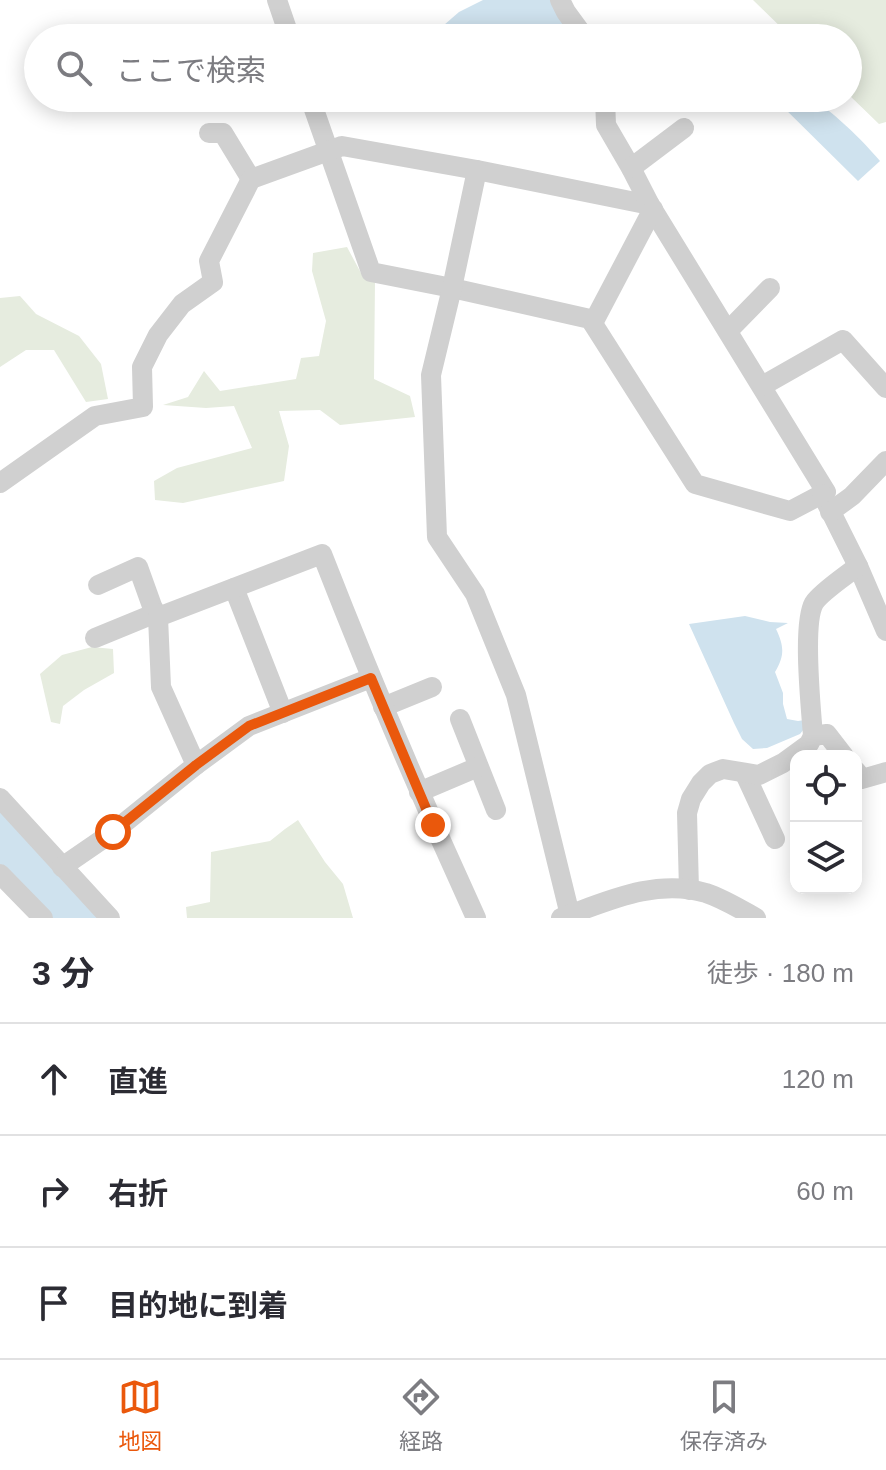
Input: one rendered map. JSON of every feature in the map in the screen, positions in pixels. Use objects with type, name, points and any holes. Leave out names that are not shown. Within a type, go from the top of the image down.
[{"type":"street","points":[[277,0],[285,24]]},
{"type":"street","points":[[560,0],[575,24]]},
{"type":"street","points":[[315,112],[371,272],[590,319],[695,484],[790,511],[852,496],[886,461]]},
{"type":"street","points":[[606,112],[606,125],[652,207],[826,492],[826,503],[886,631]]},
{"type":"street","points":[[631,168],[684,128]]},
{"type":"street","points":[[209,133],[223,133],[251,179]]},
{"type":"street","points":[[0,483],[95,416],[143,407],[142,367],[158,335],[182,304],[213,282],[209,261],[251,179],[342,146],[477,170],[652,207]]},
{"type":"street","points":[[477,170],[431,375],[437,537],[475,594],[516,695],[566,916],[630,893],[667,888],[689,890],[720,899],[756,918]]},
{"type":"street","points":[[593,323],[652,207]]},
{"type":"street","points":[[728,331],[770,288]]},
{"type":"street","points":[[762,386],[843,340],[886,388]]},
{"type":"street","points":[[95,638],[322,554],[383,707],[476,918]]},
{"type":"street","points":[[689,890],[687,813],[691,799],[710,774],[723,769],[759,775],[783,763],[809,744],[813,736],[808,636],[810,615],[815,601],[858,566]]},
{"type":"street","points":[[98,585],[138,567],[157,615],[161,687],[196,765]]},
{"type":"street","points":[[234,588],[283,713]]},
{"type":"street","points":[[62,867],[113,832],[249,726],[371,678]]},
{"type":"street","points":[[383,707],[432,687]]},
{"type":"street","points":[[460,719],[496,810]]},
{"type":"street","points":[[813,736],[827,734],[839,750]]},
{"type":"street","points":[[419,792],[478,767]]},
{"type":"street","points":[[862,779],[886,772]]},
{"type":"street","points":[[745,774],[775,839]]},
{"type":"street","points":[[0,798],[110,918]]},
{"type":"street","points":[[0,874],[43,918]]},
{"type":"shaded area","points":[[753,0],[886,0],[886,122],[879,124],[862,108],[862,24],[778,24]]},
{"type":"shaded area","points":[[347,247],[361,273],[375,281],[374,379],[410,396],[415,417],[340,425],[320,410],[279,411],[289,446],[284,481],[183,503],[155,500],[154,481],[177,468],[252,448],[234,406],[163,405],[188,397],[204,371],[220,391],[296,379],[301,358],[319,356],[326,321],[312,271],[313,253]]},
{"type":"shaded area","points":[[20,296],[36,314],[79,336],[101,364],[108,399],[86,402],[54,350],[26,350],[0,367],[0,298]]},
{"type":"shaded area","points":[[92,647],[113,649],[114,673],[63,706],[60,724],[51,722],[40,674],[62,655]]},
{"type":"shaded area","points":[[298,820],[343,884],[353,918],[187,918],[186,907],[210,902],[211,852],[270,841]]},
{"type":"water","points":[[483,0],[553,0],[569,24],[445,24],[459,12]]},
{"type":"water","points":[[788,112],[830,112],[846,125],[880,161],[858,181]]},
{"type":"water","points":[[745,616],[788,623],[776,629],[782,650],[775,672],[783,693],[787,719],[805,720],[800,734],[767,748],[753,749],[742,739],[689,624]]},
{"type":"water","points":[[0,809],[101,918],[49,918],[0,864]]},
{"type":"route","points":[[113,832],[249,726],[371,678],[433,825]]}]
